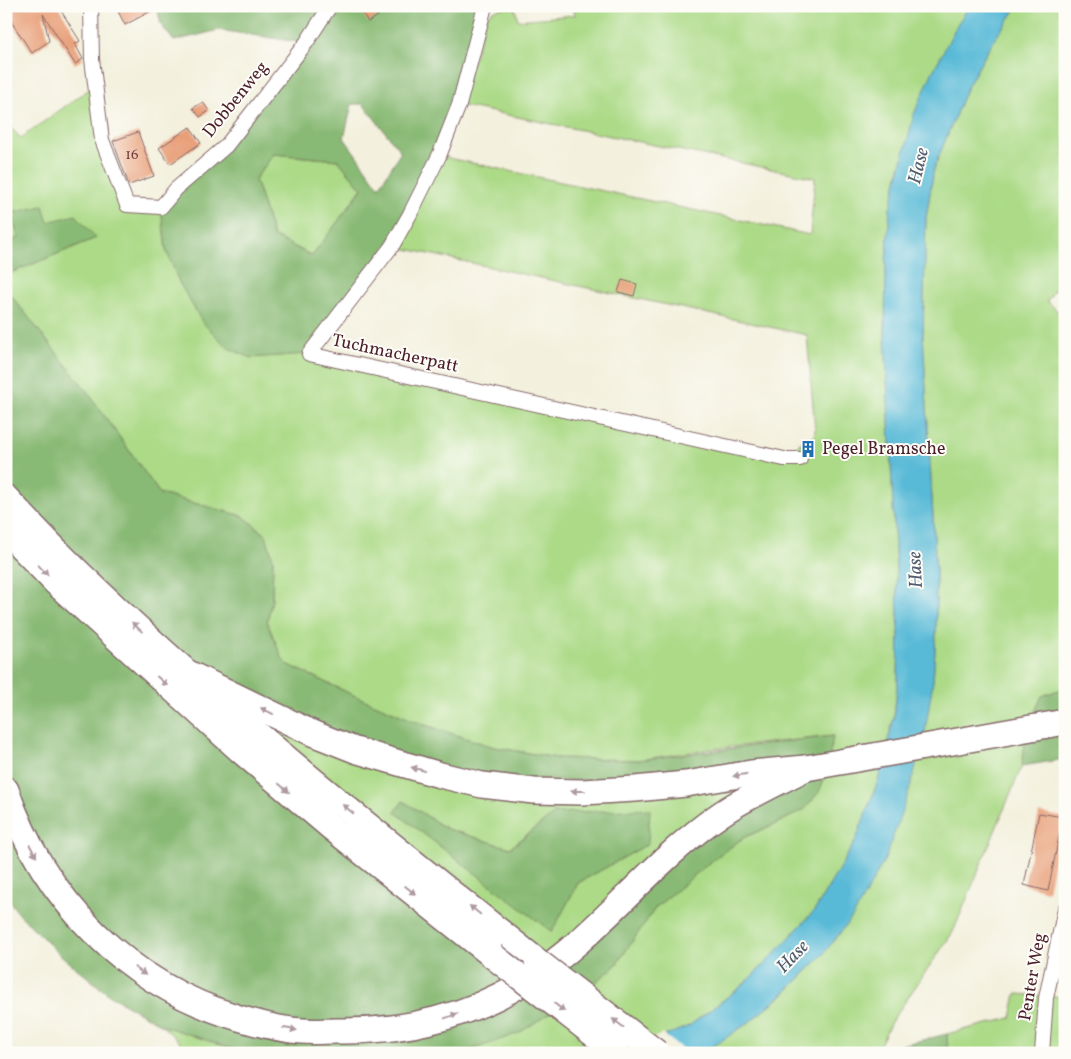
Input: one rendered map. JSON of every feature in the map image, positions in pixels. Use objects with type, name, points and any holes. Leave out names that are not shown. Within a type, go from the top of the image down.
[{"type":"highway","points":[[6,498],[74,568],[186,672],[503,948],[618,1053]]},
{"type":"highway","points":[[6,531],[63,589],[240,750],[332,828],[657,1053]]},
{"type":"highway","points":[[186,672],[312,733],[355,750],[413,768],[482,785],[534,790],[582,792],[686,784],[751,773],[806,768],[1065,722]]},
{"type":"highway","points":[[6,790],[16,818],[33,852],[53,884],[77,916],[108,946],[140,970],[173,992],[212,1010],[256,1023],[301,1031],[352,1032],[396,1029],[440,1020],[486,1003],[526,981],[544,969],[590,931],[672,852],[704,827],[734,806],[806,768]]},
{"type":"street","name":"Dobbenweg","points":[[91,6],[92,59],[102,140],[127,205],[160,207],[176,189],[226,146],[306,43],[330,6]]},
{"type":"street","name":"Tuchmacherpatt","points":[[485,6],[459,105],[439,156],[410,214],[392,246],[309,354],[784,459],[800,459]]},
{"type":"street","name":"Penter Weg","points":[[1042,1053],[1046,998],[1065,909]]},
{"type":"green space","points":[[157,6],[485,6],[459,105],[410,214],[309,354],[251,358],[228,348],[203,323],[180,284],[166,250],[161,207],[226,146],[305,43],[219,30],[174,41],[161,25]],"holes":[[[352,104],[363,104],[401,152],[379,187],[344,138]],[[274,154],[338,160],[362,189],[312,256],[273,236],[255,179]]]},
{"type":"green space","points":[[573,6],[970,6],[958,23],[901,163],[890,210],[886,263],[885,335],[899,633],[898,678],[894,717],[878,781],[855,842],[815,910],[763,966],[738,989],[689,1026],[624,1053],[459,1053],[480,1047],[616,965],[656,907],[714,859],[743,838],[805,809],[833,736],[711,749],[638,760],[557,758],[494,747],[422,724],[353,695],[287,664],[282,658],[267,622],[272,599],[273,559],[266,535],[243,516],[160,494],[86,390],[6,289],[6,275],[96,238],[48,222],[43,206],[19,238],[6,243],[6,123],[21,138],[95,85],[102,140],[127,205],[161,207],[166,250],[180,284],[203,323],[228,348],[309,354],[784,459],[793,453],[800,443],[811,440],[814,436],[807,335],[392,246],[439,156],[810,235],[815,178],[459,105],[487,16],[490,13],[500,9],[515,8],[518,20],[575,15]]},
{"type":"green space","points":[[1018,6],[1065,6],[1065,274],[1047,301],[1065,318],[1065,688],[1042,696],[1027,729],[1022,766],[953,932],[891,1022],[877,1051],[874,1053],[703,1053],[748,1023],[784,994],[822,956],[933,681],[936,634],[936,573],[923,334],[926,218],[934,168],[966,89],[992,43]]},
{"type":"green space","points":[[274,154],[338,160],[362,188],[313,256],[273,236],[255,179]]},
{"type":"green space","points":[[43,206],[48,222],[76,215],[96,238],[6,275],[6,243],[19,238],[11,213]]},
{"type":"green space","points":[[6,289],[86,390],[160,494],[243,516],[266,535],[273,559],[272,599],[267,622],[282,658],[287,664],[353,695],[422,724],[494,747],[557,758],[638,760],[833,736],[827,772],[819,792],[805,809],[743,838],[714,859],[656,907],[616,965],[593,985],[519,1033],[480,1047],[459,1053],[251,1053],[161,1025],[109,995],[57,952],[20,915],[6,897],[6,531],[526,981],[672,852],[804,769],[686,784],[440,775],[186,672],[6,498]]},
{"type":"green space","points":[[186,672],[395,763],[806,768],[544,969]],"holes":[[[403,801],[447,829],[510,848],[555,813],[648,844],[578,883],[552,931]]]},
{"type":"green space","points":[[1065,688],[1065,759],[1022,766],[1027,729],[1042,696]]},
{"type":"green space","points":[[403,801],[447,829],[510,848],[555,813],[650,809],[648,844],[578,883],[552,932],[395,812]]},
{"type":"green space","points":[[1016,994],[1065,997],[1065,1053],[948,1053],[947,1034],[1011,1018]]},
{"type":"green space","points":[[161,1025],[251,1053],[186,1053],[181,1043]]},
{"type":"green space","points":[[947,1034],[948,1053],[874,1053],[877,1051]]},
{"type":"water","name":"Hase","points":[[970,6],[1018,6],[992,43],[966,89],[934,168],[926,218],[923,334],[936,573],[936,634],[933,681],[925,732],[909,791],[886,857],[854,915],[822,956],[783,994],[748,1023],[703,1053],[624,1053],[689,1026],[738,989],[763,966],[815,910],[855,842],[878,781],[894,717],[898,678],[899,633],[885,335],[886,263],[890,209],[914,114],[932,73],[958,23]]},
{"type":"pier","points":[[663,1034],[688,1053],[621,1053],[623,1050]]},
{"type":"building","points":[[6,6],[58,6],[80,41],[75,44],[83,59],[75,64],[43,14],[49,41],[32,53],[6,14]]},
{"type":"building","points":[[126,6],[160,6],[125,25],[118,11]]},
{"type":"building","points":[[358,6],[372,6],[378,16],[368,22]]},
{"type":"building","points":[[203,102],[209,111],[200,117],[193,108]]},
{"type":"building","points":[[190,127],[201,143],[170,164],[159,148]]},
{"type":"building","points":[[138,132],[154,176],[129,185],[113,141]]},
{"type":"building","points":[[622,280],[637,284],[634,296],[618,292]]},
{"type":"building","points":[[1039,813],[1063,817],[1048,891],[1024,885]]},
{"type":"place","name":"Pegel Bramsche","points":[[808,449]]}]
